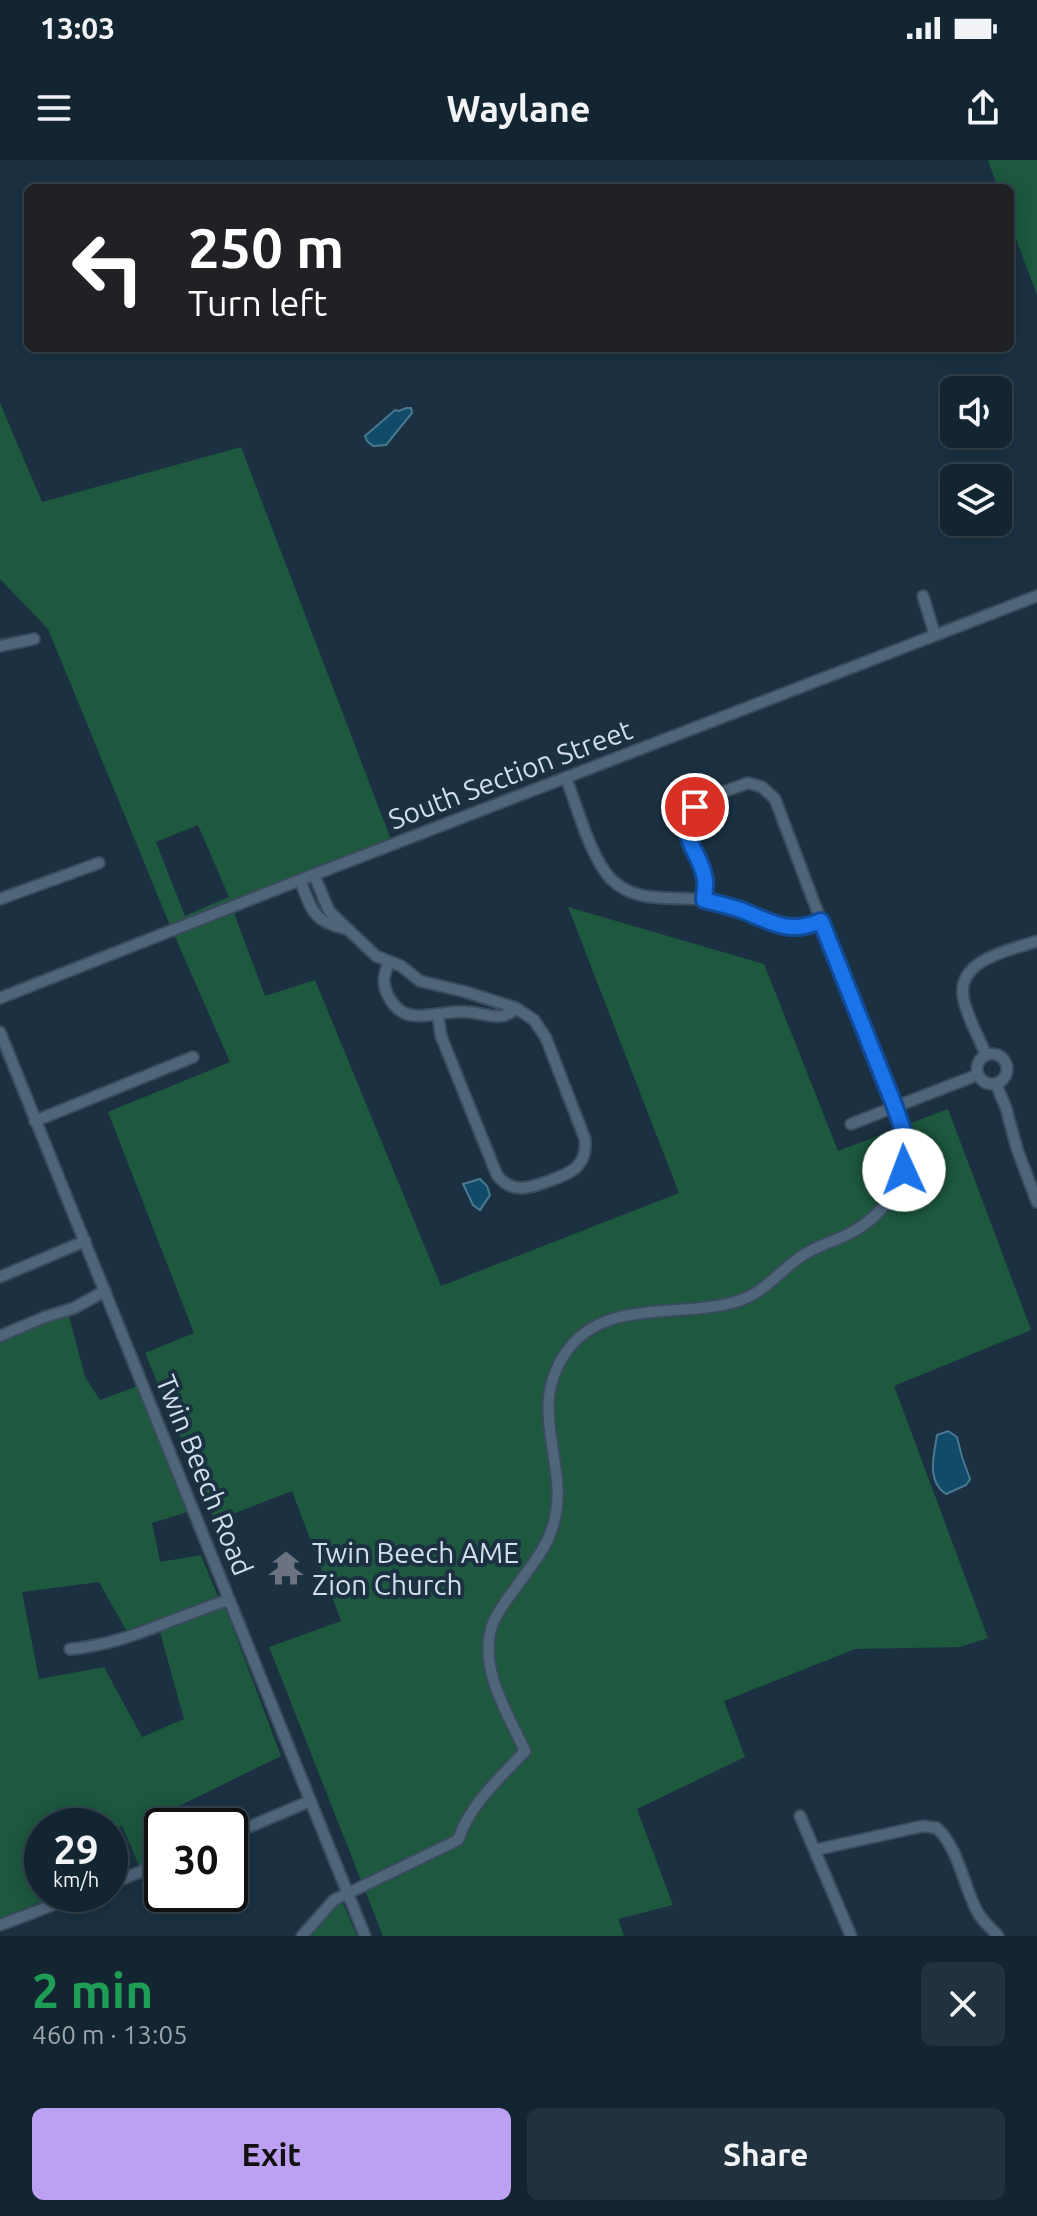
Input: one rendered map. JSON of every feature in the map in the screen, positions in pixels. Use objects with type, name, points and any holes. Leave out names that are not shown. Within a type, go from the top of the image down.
[{"type":"street","points":[[923,596],[935,635]]},
{"type":"street","name":"South Section Street","points":[[0,998],[1037,596]]},
{"type":"street","points":[[0,646],[34,639]]},
{"type":"street","points":[[566,778],[597,859],[613,881],[628,892],[639,896],[704,900],[793,929],[821,921]]},
{"type":"street","points":[[302,1936],[334,1900],[458,1840],[464,1822],[475,1805],[525,1751],[491,1674],[487,1655],[492,1624],[546,1546],[555,1519],[559,1490],[548,1424],[548,1399],[556,1371],[571,1346],[592,1329],[618,1317],[742,1300],[768,1284],[803,1255],[869,1221],[887,1204],[907,1162],[907,1142],[895,1107],[775,799],[762,787],[748,783],[701,800],[690,815],[687,832],[705,879],[704,900]]},
{"type":"street","points":[[0,899],[99,863]]},
{"type":"street","points":[[314,875],[329,911],[376,956],[401,966],[420,981],[516,1008],[534,1020],[546,1038],[585,1139],[583,1158],[573,1171],[524,1189],[508,1185],[497,1175],[441,1036],[438,1014]]},
{"type":"street","points":[[300,880],[317,917],[328,925],[346,929]]},
{"type":"street","points":[[986,1055],[963,999],[967,975],[985,960],[1037,941]]},
{"type":"street","points":[[389,961],[384,984],[390,1000],[403,1013],[465,1012],[496,1017],[512,1013],[516,1008]]},
{"type":"street","name":"Twin Beech Road","points":[[0,1032],[365,1936]]},
{"type":"street","points":[[986,1055],[1000,1056],[1006,1064],[1006,1074],[996,1084],[983,1082],[977,1075],[978,1062],[986,1055]]},
{"type":"street","points":[[35,1121],[193,1057]]},
{"type":"street","points":[[851,1124],[977,1075]]},
{"type":"street","points":[[996,1084],[1037,1202]]},
{"type":"street","points":[[0,1277],[85,1241]]},
{"type":"street","points":[[0,1336],[74,1308],[105,1291]]},
{"type":"street","points":[[70,1649],[117,1640],[229,1600]]},
{"type":"street","points":[[248,1827],[310,1801]]},
{"type":"street","points":[[800,1816],[851,1936]]},
{"type":"street","points":[[815,1850],[914,1827],[937,1828],[959,1865],[978,1912],[998,1936]]},
{"type":"street","points":[[0,1925],[34,1912]]},
{"type":"green space","points":[[988,160],[1037,160],[1037,295],[1014,234],[1014,184],[997,184]]},
{"type":"green space","points":[[0,403],[42,502],[241,447],[395,850],[234,913],[265,996],[315,980],[441,1286],[679,1193],[568,907],[764,964],[838,1151],[948,1109],[1031,1330],[894,1386],[988,1638],[960,1647],[855,1649],[724,1701],[745,1757],[637,1809],[673,1905],[618,1919],[624,1936],[383,1936],[269,1647],[341,1621],[292,1491],[215,1521],[145,1353],[194,1333],[108,1112],[230,1062],[48,629],[0,579]],"holes":[[[198,825],[229,897],[185,916],[156,842]]]},
{"type":"green space","points":[[69,1316],[85,1377],[100,1400],[138,1386],[188,1512],[152,1523],[160,1562],[201,1555],[219,1599],[126,1630],[99,1582],[22,1592],[39,1679],[104,1667],[142,1737],[184,1719],[160,1632],[225,1607],[281,1756],[175,1808],[144,1808],[144,1866],[140,1868],[128,1840],[128,1808],[24,1808],[24,1909],[0,1918],[0,1341],[34,1326]]},
{"type":"green space","points":[[342,1901],[357,1936],[311,1936],[337,1905]]},
{"type":"water","points":[[411,408],[412,413],[386,445],[373,446],[367,441],[365,436],[395,410]]},
{"type":"water","points":[[480,1179],[490,1195],[480,1210],[473,1205],[463,1184]]},
{"type":"water","points":[[948,1431],[957,1437],[970,1479],[966,1485],[946,1494],[936,1482],[933,1459],[937,1435]]},
{"type":"place","name":"Twin Beech AME Zion Church","points":[[286,1568]]},
{"type":"route","points":[[695,807],[687,823],[687,832],[705,879],[704,900],[793,929],[821,921],[907,1142],[904,1170]]}]
